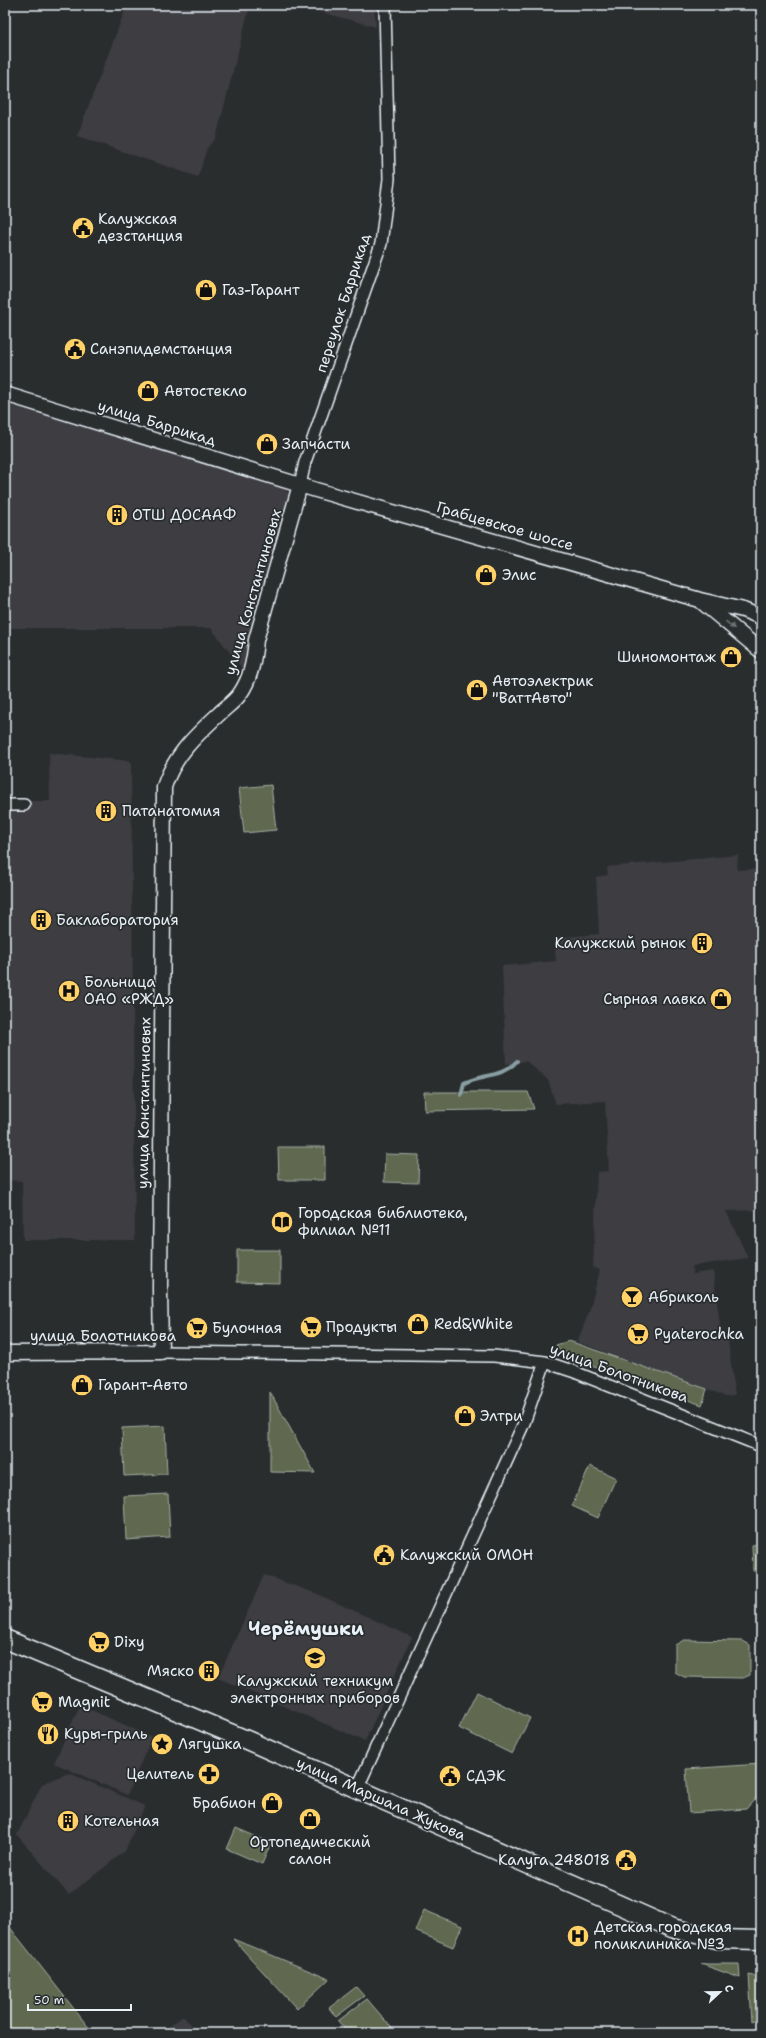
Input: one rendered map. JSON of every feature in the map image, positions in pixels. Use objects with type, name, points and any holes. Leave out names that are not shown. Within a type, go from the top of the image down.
[{"type":"main road","name":"улица Маршала Жукова","points":[[5,1639],[357,1789],[672,1928],[717,1940],[761,1940]]},
{"type":"street","name":"переулок Баррикад","points":[[300,485],[308,456],[381,244],[389,179],[385,5]]},
{"type":"street","name":"улица Баррикад","points":[[5,394],[300,485]]},
{"type":"street","name":"Грабцевское шоссе","points":[[300,485],[700,600],[743,610],[761,617]]},
{"type":"street","name":"улица Константиновых","points":[[161,1352],[160,1289],[164,787],[176,760],[196,736],[239,696],[247,681],[253,666],[256,640],[300,485]]},
{"type":"street","name":"Грабцевское шоссе","points":[[700,600],[761,651]]},
{"type":"street","points":[[5,805],[24,805]]},
{"type":"street","name":"улица Болотникова","points":[[5,1354],[161,1352],[494,1356],[545,1362],[572,1371],[761,1446]]},
{"type":"street","points":[[357,1789],[524,1423],[545,1362]]},
{"type":"shaded area","points":[[127,5],[250,5],[216,138],[207,148],[198,177],[77,136]]},
{"type":"shaded area","points":[[292,5],[374,5],[376,27],[302,7]]},
{"type":"shaded area","points":[[5,402],[285,488],[289,494],[251,632],[245,672],[211,628],[5,628]]},
{"type":"shaded area","name":"Больница ОАО «РЖД»","points":[[49,753],[131,761],[135,1240],[23,1240],[22,1181],[5,1180],[5,801],[50,801]]},
{"type":"shaded area","points":[[738,855],[737,870],[761,869],[761,1210],[726,1211],[748,1258],[692,1266],[693,1274],[713,1271],[722,1340],[728,1340],[735,1395],[726,1396],[577,1342],[589,1312],[600,1270],[593,1268],[597,1172],[609,1171],[605,1101],[556,1104],[548,1080],[526,1061],[506,1064],[502,966],[556,961],[554,938],[599,934],[596,877],[608,875],[607,867]]},
{"type":"shaded area","name":"Калужский техникум электронных приборов","points":[[264,1575],[315,1593],[412,1637],[365,1741],[218,1678]]},
{"type":"shaded area","points":[[80,1705],[152,1737],[127,1795],[54,1763]]},
{"type":"shaded area","points":[[69,1773],[145,1806],[125,1851],[69,1895],[17,1835],[42,1784]]},
{"type":"shaded area","points":[[183,2016],[197,2033],[161,2033]]},
{"type":"green space","points":[[271,785],[276,830],[244,833],[239,788]]},
{"type":"green space","points":[[424,1092],[528,1092],[534,1109],[425,1111]]},
{"type":"green space","points":[[278,1147],[325,1147],[325,1180],[279,1180]]},
{"type":"green space","points":[[385,1154],[419,1155],[418,1183],[384,1182]]},
{"type":"green space","points":[[237,1250],[280,1250],[280,1283],[237,1282]]},
{"type":"green space","points":[[569,1341],[707,1389],[702,1405],[563,1356],[556,1345]]},
{"type":"green space","points":[[270,1392],[315,1473],[270,1472]]},
{"type":"green space","points":[[165,1426],[167,1474],[124,1476],[122,1428]]},
{"type":"green space","points":[[590,1466],[616,1478],[598,1518],[572,1506]]},
{"type":"green space","points":[[168,1494],[170,1537],[126,1540],[124,1496]]},
{"type":"green space","points":[[761,1544],[761,1571],[753,1571],[752,1545]]},
{"type":"green space","points":[[684,1640],[743,1641],[750,1645],[750,1675],[743,1678],[684,1677],[675,1672],[675,1645]]},
{"type":"green space","points":[[477,1692],[530,1718],[512,1754],[459,1728]]},
{"type":"green space","points":[[761,1764],[761,1792],[746,1809],[689,1813],[686,1769]]},
{"type":"green space","points":[[236,1828],[271,1843],[262,1864],[227,1849]]},
{"type":"green space","points":[[424,1910],[462,1926],[453,1947],[415,1931]]},
{"type":"green space","points":[[5,1921],[93,2033],[5,2033]]},
{"type":"green space","points":[[233,1939],[329,1979],[297,2009]]},
{"type":"green space","points":[[701,1964],[739,1964],[740,1978]]},
{"type":"green space","points":[[749,1975],[761,1978],[761,2018],[752,2022]]},
{"type":"green space","points":[[356,1987],[364,1996],[336,2017],[329,2008]]},
{"type":"green space","points":[[367,1999],[396,2033],[348,2033],[338,2021]]},
{"type":"waterway","points":[[461,1095],[464,1083],[498,1073],[505,1070],[517,1061]]},
{"type":"place","name":"Калужская дезстанция","points":[[83,228]]},
{"type":"place","name":"Газ-Гарант","points":[[206,290]]},
{"type":"place","name":"Санэпидемстанция","points":[[75,349]]},
{"type":"place","name":"Автостекло","points":[[148,391]]},
{"type":"place","name":"Запчасти","points":[[267,444]]},
{"type":"place","name":"ОТШ ДОСААФ","points":[[117,515]]},
{"type":"place","name":"Элис","points":[[486,575]]},
{"type":"place","name":"Шиномонтаж","points":[[731,657]]},
{"type":"place","name":"Автоэлектрик \"ВаттАвто\"","points":[[477,690]]},
{"type":"place","name":"Патанатомия","points":[[106,811]]},
{"type":"place","name":"Баклаборатория","points":[[41,920]]},
{"type":"place","name":"Калужский рынок","points":[[702,943]]},
{"type":"place","name":"Больница ОАО «РЖД»","points":[[69,991]]},
{"type":"place","name":"Сырная лавка","points":[[721,999]]},
{"type":"place","name":"Городская библиотека, филиал №11","points":[[282,1222]]},
{"type":"place","name":"Абриколь","points":[[632,1297]]},
{"type":"place","name":"Red&White","points":[[418,1324]]},
{"type":"place","name":"Продукты","points":[[311,1327]]},
{"type":"place","name":"Булочная","points":[[197,1328]]},
{"type":"place","name":"Pyaterochka","points":[[638,1334]]},
{"type":"place","name":"Гарант-Авто","points":[[82,1385]]},
{"type":"place","name":"Элтри","points":[[465,1416]]},
{"type":"place","name":"Калужский ОМОН","points":[[384,1555]]},
{"type":"place","name":"Dixy","points":[[99,1642]]},
{"type":"place","name":"Калужский техникум электронных приборов","points":[[315,1658]]},
{"type":"place","name":"Мяско","points":[[209,1671]]},
{"type":"place","name":"Magnit","points":[[42,1702]]},
{"type":"place","name":"Куры-гриль","points":[[48,1734]]},
{"type":"place","name":"Лягушка","points":[[162,1744]]},
{"type":"place","name":"Целитель","points":[[209,1774]]},
{"type":"place","name":"СДЭК","points":[[450,1776]]},
{"type":"place","name":"Брабион","points":[[272,1803]]},
{"type":"place","name":"Ортопедический салон","points":[[310,1819]]},
{"type":"place","name":"Котельная","points":[[68,1821]]},
{"type":"place","name":"Калуга 248018","points":[[626,1860]]},
{"type":"place","name":"Детская городская поликлиника №3","points":[[578,1936]]},
{"type":"district","name":"Черёмушки","points":[[306,1628]]}]
